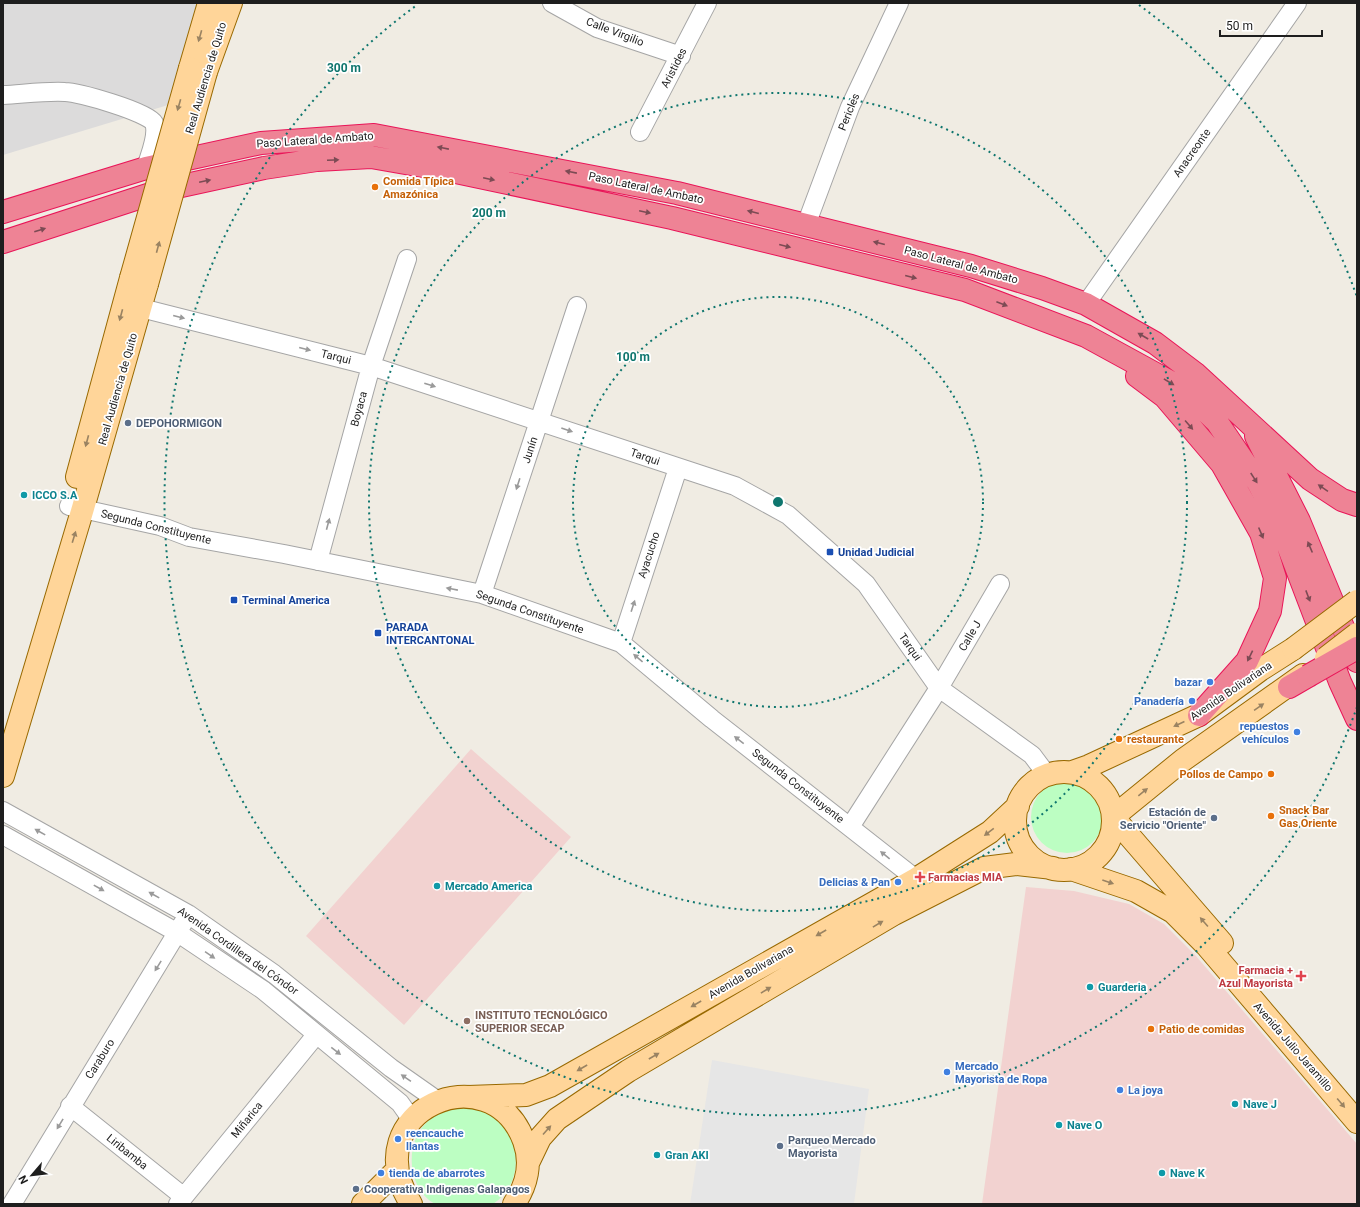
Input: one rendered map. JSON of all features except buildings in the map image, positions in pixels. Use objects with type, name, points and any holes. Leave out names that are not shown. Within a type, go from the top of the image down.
[{"type":"highway","name":"Paso Lateral de Ambato","points":[[3,212],[146,168],[261,143],[374,135],[677,193],[971,266],[1042,288],[1086,304],[1155,343],[1196,374],[1310,479],[1342,500],[1354,501]]},
{"type":"highway","name":"Paso Lateral de Ambato","points":[[3,242],[163,190],[264,168],[318,160],[371,157],[451,171],[672,218],[965,290],[1086,336]]},
{"type":"highway","points":[[1086,336],[1165,397],[1222,464],[1261,533],[1275,578],[1270,611],[1247,661],[1199,715]]},
{"type":"highway","points":[[1086,336],[1172,383],[1193,399],[1217,422],[1257,481],[1277,517],[1340,682],[1357,719]]},
{"type":"highway","points":[[1249,422],[1299,521],[1357,661]]},
{"type":"highway","points":[[1289,686],[1357,648]]},
{"type":"main road","name":"Real Audiencia de Quito","points":[[3,776],[76,507],[198,70],[220,4]]},
{"type":"main road","name":"Real Audiencia de Quito","points":[[3,733],[141,308],[139,281]]},
{"type":"main road","name":"Avenida Bolivariana","points":[[1062,869],[1038,862],[1026,851],[1019,837],[1016,822],[1018,806],[1024,793],[1034,782],[1046,775],[1059,772],[1072,772],[1089,766],[1199,715],[1260,670],[1293,649],[1357,601]]},
{"type":"main road","points":[[1307,675],[1357,634]]},
{"type":"main road","points":[[1113,817],[1183,760],[1289,686]]},
{"type":"main road","name":"Avenida Bolivariana","points":[[528,1164],[540,1138],[564,1115],[628,1071],[894,914],[984,868],[1016,864],[1062,869],[1085,865],[1097,857],[1107,845],[1112,832],[1113,817],[1109,801],[1100,787],[1087,778],[1072,772]]},
{"type":"main road","name":"Avenida Bolivariana","points":[[411,1204],[402,1189],[397,1170],[399,1143],[412,1120],[424,1108],[438,1101],[453,1097],[526,1095],[550,1086],[916,879],[990,832],[1018,806]]},
{"type":"main road","name":"Avenida Julio Jaramillo","points":[[1113,817],[1357,1100]]},
{"type":"main road","name":"Avenida Julio Jaramillo","points":[[1062,869],[1136,891],[1173,912],[1207,946],[1357,1122]]},
{"type":"main road","name":"Avenida Bolivariana","points":[[468,1097],[484,1100],[499,1108],[512,1119],[521,1132],[527,1148],[528,1164],[526,1179],[520,1201]]},
{"type":"main road","points":[[363,1204],[397,1170]]},
{"type":"street","name":"Calle Virgilio","points":[[552,3],[597,28],[680,56]]},
{"type":"street","name":"Aristides","points":[[640,132],[707,3]]},
{"type":"street","name":"Pericles","points":[[806,225],[850,107],[899,3]]},
{"type":"street","name":"Anacreonte","points":[[1086,304],[1297,3]]},
{"type":"street","points":[[3,95],[65,92],[109,102],[144,116],[153,121],[156,130],[146,168]]},
{"type":"street","name":"Boyaca","points":[[318,561],[371,366],[407,259]]},
{"type":"street","name":"Junín","points":[[482,594],[577,306]]},
{"type":"street","name":"Tarqui","points":[[141,308],[371,366],[735,486],[788,515],[866,584],[939,688],[1032,755],[1046,775]]},
{"type":"street","name":"Ayacucho","points":[[620,643],[678,468]]},
{"type":"street","name":"Segunda Constituyente","points":[[76,507],[160,526],[189,537],[482,594],[620,643],[712,719],[916,879]]},
{"type":"street","name":"Calle J","points":[[850,826],[939,688],[1000,584]]},
{"type":"street","name":"Avenida Cordillera del Cóndor","points":[[3,811],[188,914],[274,974],[391,1068],[438,1101]]},
{"type":"street","name":"Avenida Cordillera del Cóndor","points":[[3,835],[178,933],[263,990],[400,1103],[412,1120]]},
{"type":"street","points":[[74,874],[83,856]]},
{"type":"street","name":"Caraburo","points":[[12,1204],[70,1106],[178,933],[188,914]]},
{"type":"street","name":"Miñarica","points":[[181,1201],[316,1035]]},
{"type":"street","name":"Liribamba","points":[[70,1106],[181,1201]]},
{"type":"shaded area","points":[[3,3],[218,3],[178,102],[3,155]]},
{"type":"shaded area","name":"Mercado America","points":[[471,749],[571,837],[404,1025],[306,936]]},
{"type":"shaded area","points":[[1026,887],[1074,891],[1129,904],[1164,924],[1196,956],[1357,1144],[1357,1204],[982,1204]]},
{"type":"shaded area","name":"Parqueo Mercado Mayorista","points":[[712,1060],[869,1089],[854,1204],[690,1204]]},
{"type":"green space","points":[[1067,781],[1081,784],[1093,791],[1100,803],[1103,817],[1100,831],[1093,843],[1081,850],[1067,853],[1053,850],[1041,843],[1034,831],[1031,817],[1034,803],[1041,791],[1053,784]]},
{"type":"green space","points":[[457,1107],[471,1108],[488,1113],[502,1125],[514,1148],[516,1160],[515,1172],[511,1184],[503,1195],[493,1204],[435,1204],[426,1197],[419,1188],[414,1177],[412,1153],[420,1131],[427,1122],[434,1117]]},
{"type":"place","name":"Comida Típica Amazónica","points":[[375,187]]},
{"type":"place","name":"DEPOHORMIGON","points":[[128,423]]},
{"type":"place","name":"ICCO S.A","points":[[24,495]]},
{"type":"place","name":"Unidad Judicial","points":[[830,552]]},
{"type":"place","name":"Terminal America","points":[[234,600]]},
{"type":"place","name":"PARADA INTERCANTONAL","points":[[378,633]]},
{"type":"place","name":"bazar","points":[[1210,682]]},
{"type":"place","name":"Panadería","points":[[1192,701]]},
{"type":"place","name":"repuestos vehículos","points":[[1297,732]]},
{"type":"place","name":"restaurante","points":[[1119,739]]},
{"type":"place","name":"Pollos de Campo","points":[[1271,774]]},
{"type":"place","name":"Snack Bar Gas Oriente","points":[[1271,816]]},
{"type":"place","name":"Estación de Servicio \"Oriente\"","points":[[1214,818]]},
{"type":"place","name":"Farmacias MIA","points":[[920,877]]},
{"type":"place","name":"Delicias & Pan","points":[[898,882]]},
{"type":"place","name":"Mercado America","points":[[437,886]]},
{"type":"place","name":"Farmacia + Azul Mayorista","points":[[1301,976]]},
{"type":"place","name":"Guarderia","points":[[1090,987]]},
{"type":"place","name":"INSTITUTO TECNOLÓGICO SUPERIOR SECAP","points":[[467,1021]]},
{"type":"place","name":"Patio de comidas","points":[[1151,1029]]},
{"type":"place","name":"Mercado Mayorista de Ropa","points":[[947,1072]]},
{"type":"place","name":"La joya","points":[[1120,1090]]},
{"type":"place","name":"Nave J","points":[[1235,1104]]},
{"type":"place","name":"Nave O","points":[[1059,1125]]},
{"type":"place","name":"reencauche llantas","points":[[398,1139]]},
{"type":"place","name":"Parqueo Mercado Mayorista","points":[[780,1146]]},
{"type":"place","name":"Gran AKI","points":[[657,1155]]},
{"type":"place","name":"tienda de abarrotes","points":[[381,1173]]},
{"type":"place","name":"Nave K","points":[[1162,1173]]},
{"type":"place","name":"Cooperativa Indigenas Galapagos","points":[[356,1189]]}]
